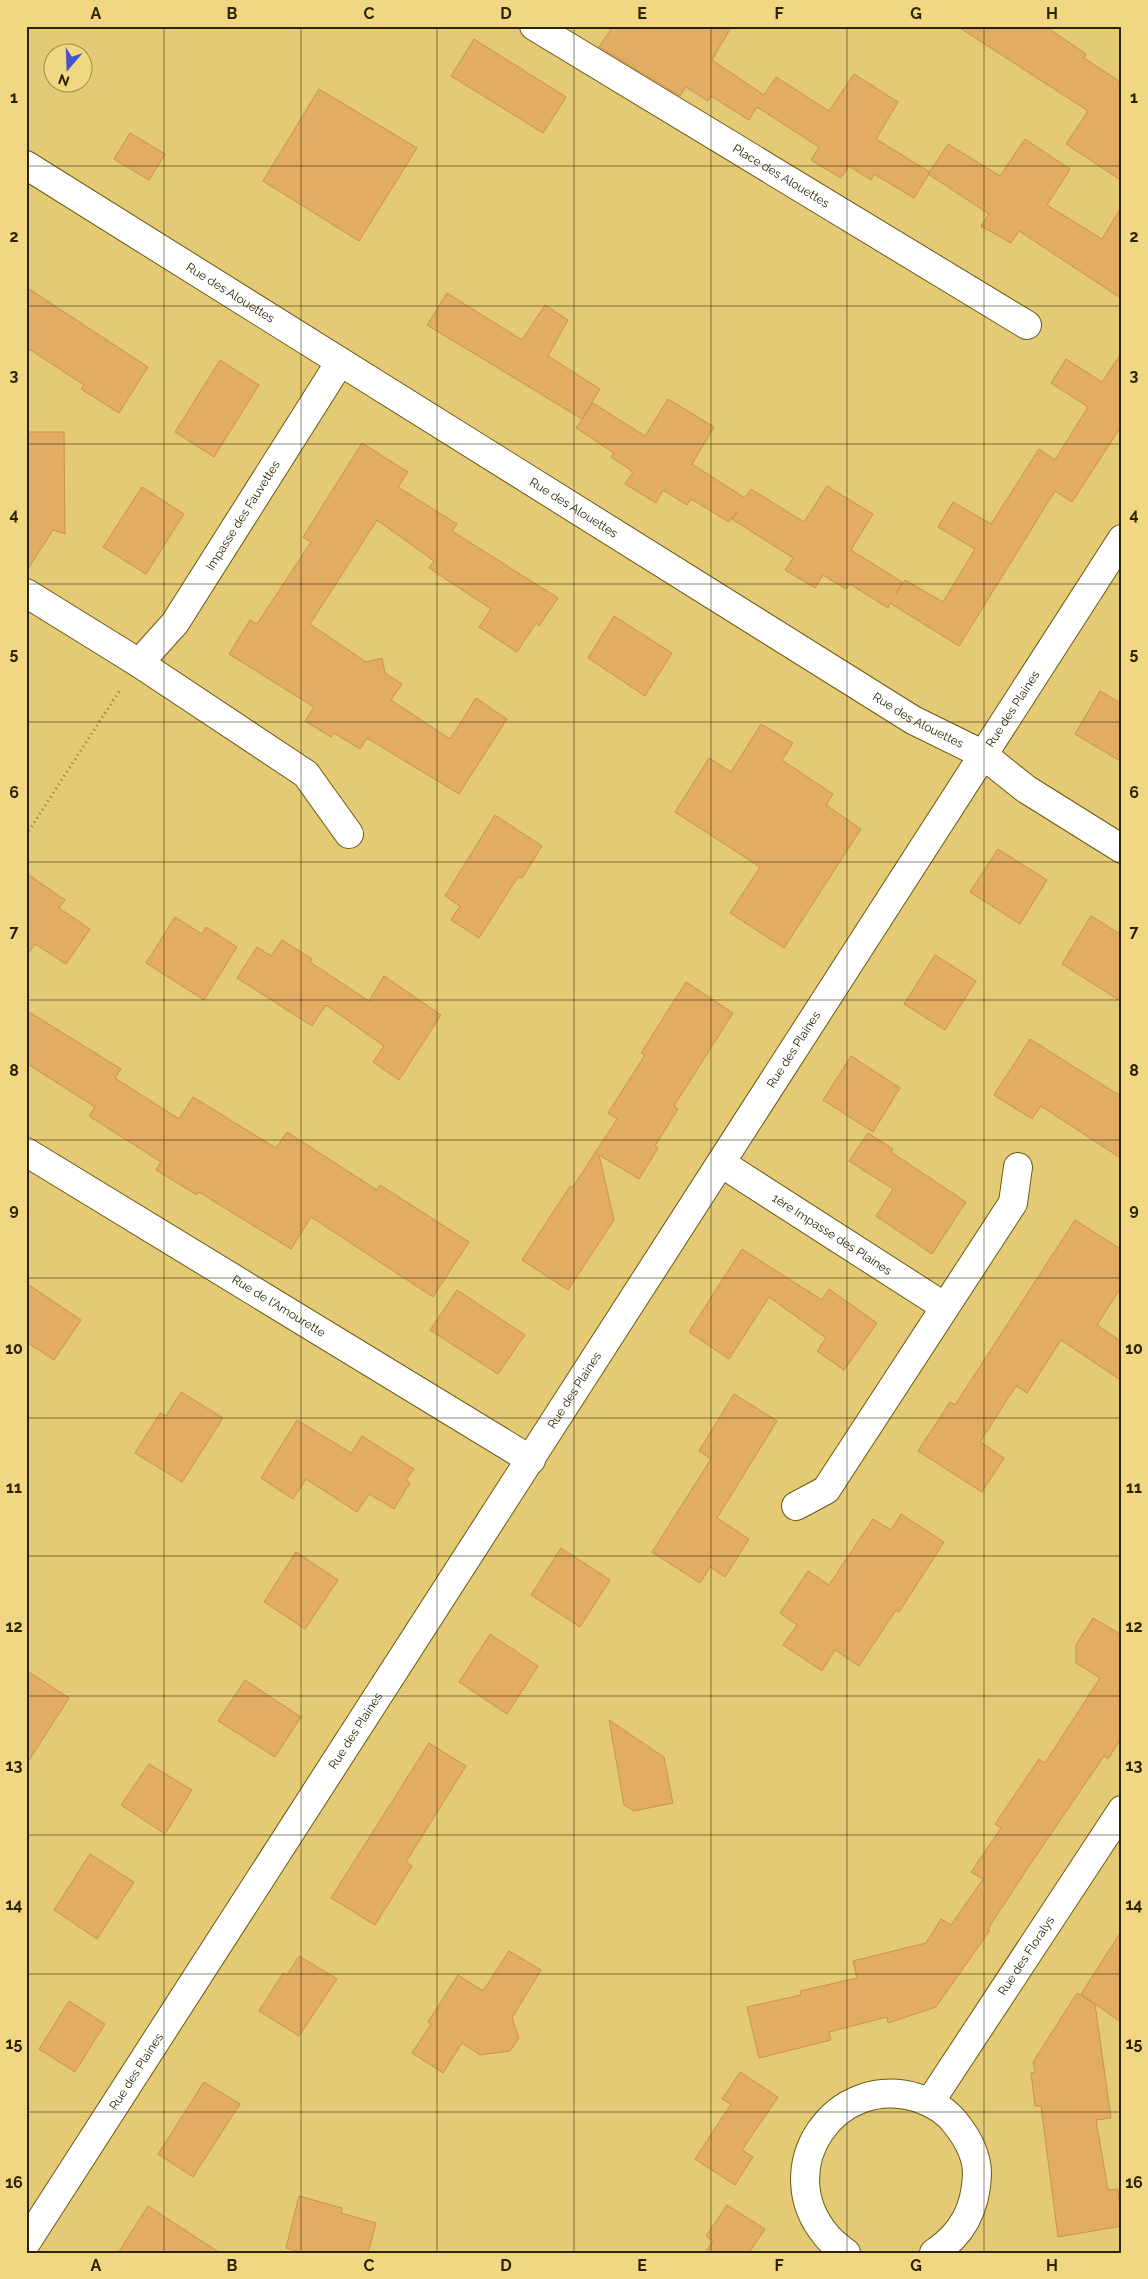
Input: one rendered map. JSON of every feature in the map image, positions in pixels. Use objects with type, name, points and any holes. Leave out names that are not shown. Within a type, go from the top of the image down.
[{"type":"street","name":"Place des Alouettes","points":[[534,26],[1027,325]]},
{"type":"street","name":"Rue des Alouettes","points":[[26,165],[913,720],[982,754],[1026,789],[1122,849]]},
{"type":"street","name":"Impasse des Fauvettes","points":[[139,663],[175,623],[340,362]]},
{"type":"street","name":"Rue des Plaines","points":[[26,2243],[1122,539]]},
{"type":"street","points":[[26,593],[139,663],[306,774],[349,834]]},
{"type":"street","name":"Rue de l'Amourette","points":[[26,1152],[531,1460]]},
{"type":"street","name":"1ère Impasse des Plaines","points":[[721,1162],[944,1307]]},
{"type":"street","points":[[796,1506],[826,1490],[1013,1203],[1018,1167]]},
{"type":"street","name":"Rue des Floralys","points":[[930,2102],[1122,1810]]},
{"type":"street","points":[[846,2253],[826,2236],[812,2214],[805,2188],[806,2162],[815,2137],[831,2117],[853,2101],[878,2094],[904,2094],[930,2102],[952,2118],[968,2140],[977,2167],[976,2195],[967,2221],[950,2243],[934,2253]]},
{"type":"path","points":[[26,835],[139,663]]},
{"type":"building","points":[[613,26],[732,26],[712,60],[764,95],[776,77],[829,111],[854,74],[898,102],[876,139],[930,172],[914,198],[874,174],[871,180],[849,166],[841,178],[811,160],[819,147],[757,107],[749,120],[711,96],[708,101],[686,87],[680,96],[599,47]]},
{"type":"building","points":[[957,26],[1045,26],[1086,54],[1084,58],[1122,83],[1122,181],[1066,144],[1088,111]]},
{"type":"building","points":[[474,39],[566,97],[543,133],[451,76]]},
{"type":"building","points":[[319,89],[417,148],[359,241],[263,181]]},
{"type":"building","points":[[130,133],[165,154],[149,180],[114,159]]},
{"type":"building","points":[[1025,139],[1070,169],[1047,205],[1102,239],[1122,206],[1122,299],[1019,231],[1011,243],[981,226],[989,214],[928,174],[948,144],[1000,176]]},
{"type":"building","points":[[26,287],[148,367],[119,413],[81,389],[84,385],[26,347]]},
{"type":"building","points":[[447,293],[522,340],[545,305],[568,320],[548,356],[600,389],[582,419],[427,325]]},
{"type":"building","points":[[1122,352],[1122,425],[1072,502],[1055,491],[959,646],[890,603],[888,608],[850,584],[846,589],[823,575],[815,588],[785,570],[793,558],[732,519],[737,512],[729,522],[691,499],[687,505],[663,490],[656,503],[625,484],[633,472],[611,457],[614,453],[576,428],[593,403],[645,436],[668,399],[714,427],[692,464],[745,498],[751,489],[804,522],[827,486],[873,514],[851,550],[902,582],[896,594],[905,580],[943,602],[975,549],[938,527],[953,502],[991,524],[1039,449],[1055,460],[1088,407],[1051,383],[1066,359],[1102,382]]},
{"type":"building","points":[[220,360],[259,385],[214,457],[175,432]]},
{"type":"building","points":[[26,432],[64,432],[65,534],[53,530],[26,572]]},
{"type":"building","points":[[362,443],[408,472],[398,487],[457,524],[452,531],[558,598],[539,626],[536,623],[517,652],[479,627],[491,609],[429,568],[434,561],[377,520],[310,624],[366,662],[382,658],[385,673],[402,684],[391,700],[450,739],[476,698],[507,719],[459,794],[367,738],[360,749],[334,733],[331,737],[305,721],[314,707],[229,654],[250,620],[257,624],[311,542],[303,537]]},
{"type":"building","points":[[142,487],[184,514],[146,574],[103,547]]},
{"type":"building","points":[[614,616],[672,653],[645,696],[588,658]]},
{"type":"building","points":[[1100,691],[1122,704],[1122,762],[1075,734]]},
{"type":"building","points":[[761,724],[793,743],[782,760],[833,794],[826,805],[861,829],[784,948],[730,913],[760,867],[675,812],[709,758],[731,772]]},
{"type":"building","points":[[495,815],[542,846],[522,878],[518,877],[479,938],[451,920],[460,906],[445,896]]},
{"type":"building","points":[[998,849],[1047,880],[1020,924],[970,892]]},
{"type":"building","points":[[26,873],[65,900],[59,908],[90,929],[66,964],[35,944],[26,957]]},
{"type":"building","points":[[1091,916],[1122,935],[1122,1002],[1062,964]]},
{"type":"building","points":[[175,917],[202,934],[206,927],[237,947],[204,1000],[146,963]]},
{"type":"building","points":[[282,940],[312,959],[310,962],[369,1001],[384,976],[441,1015],[399,1080],[373,1062],[384,1046],[326,1005],[312,1026],[237,978],[257,947],[271,956]]},
{"type":"building","points":[[935,955],[976,981],[945,1030],[904,1004]]},
{"type":"building","points":[[686,982],[733,1013],[674,1106],[678,1109],[655,1146],[658,1148],[639,1179],[599,1155],[614,1220],[568,1290],[522,1260],[570,1186],[573,1187],[617,1119],[608,1113],[645,1055],[641,1053]]},
{"type":"building","points":[[26,1010],[121,1069],[115,1078],[179,1119],[193,1097],[276,1148],[287,1132],[377,1190],[380,1185],[469,1242],[433,1297],[311,1217],[291,1249],[199,1192],[197,1195],[156,1170],[161,1162],[89,1116],[95,1107],[26,1063]]},
{"type":"building","points":[[1030,1039],[1122,1097],[1122,1159],[1041,1106],[1032,1119],[994,1095]]},
{"type":"building","points":[[851,1056],[900,1088],[873,1132],[823,1100]]},
{"type":"building","points":[[868,1133],[893,1149],[891,1152],[966,1202],[932,1254],[876,1216],[893,1189],[849,1161]]},
{"type":"building","points":[[1075,1220],[1122,1250],[1122,1286],[1097,1325],[1122,1342],[1122,1381],[1061,1340],[1027,1393],[1016,1386],[980,1442],[1004,1458],[982,1492],[918,1451],[950,1402],[955,1405]]},
{"type":"building","points":[[742,1249],[822,1300],[829,1289],[877,1323],[844,1370],[817,1351],[826,1338],[769,1297],[729,1359],[689,1332]]},
{"type":"building","points":[[26,1283],[81,1320],[54,1360],[26,1342]]},
{"type":"building","points":[[457,1290],[525,1335],[498,1374],[430,1330]]},
{"type":"building","points":[[181,1392],[223,1418],[182,1482],[135,1453],[160,1413],[166,1416]]},
{"type":"building","points":[[734,1394],[777,1421],[717,1518],[749,1539],[725,1577],[710,1567],[700,1583],[652,1552],[711,1459],[699,1451]]},
{"type":"building","points":[[297,1420],[351,1453],[362,1436],[414,1469],[406,1480],[410,1483],[394,1509],[369,1494],[357,1512],[306,1479],[293,1499],[261,1478]]},
{"type":"building","points":[[901,1514],[944,1542],[899,1612],[896,1610],[859,1666],[835,1650],[822,1671],[783,1645],[797,1625],[780,1613],[808,1571],[829,1585],[873,1519],[891,1530]]},
{"type":"building","points":[[561,1548],[610,1580],[580,1627],[531,1595]]},
{"type":"building","points":[[296,1552],[338,1580],[305,1629],[264,1602]]},
{"type":"building","points":[[1093,1618],[1122,1635],[1122,1737],[1108,1759],[1104,1756],[1027,1869],[988,1929],[990,1930],[936,2007],[888,2023],[887,2017],[829,2032],[831,2040],[759,2058],[747,2007],[801,1995],[800,1991],[857,1978],[853,1961],[926,1943],[941,1919],[951,1925],[983,1879],[971,1872],[1001,1828],[995,1824],[1039,1759],[1045,1763],[1100,1678],[1076,1663],[1076,1645]]},
{"type":"building","points":[[490,1634],[538,1666],[507,1714],[459,1682]]},
{"type":"building","points":[[26,1670],[69,1698],[26,1765]]},
{"type":"building","points":[[245,1680],[301,1717],[275,1757],[218,1721]]},
{"type":"building","points":[[609,1720],[664,1757],[673,1803],[634,1811],[624,1805]]},
{"type":"building","points":[[429,1743],[466,1766],[406,1862],[412,1866],[375,1925],[331,1898]]},
{"type":"building","points":[[149,1764],[192,1790],[165,1834],[121,1805]]},
{"type":"building","points":[[90,1854],[134,1882],[97,1939],[54,1910]]},
{"type":"building","points":[[1122,1930],[1122,2023],[1081,1994]]},
{"type":"building","points":[[509,1951],[541,1970],[512,2018],[519,2038],[510,2051],[480,2055],[462,2043],[443,2073],[412,2053],[431,2024],[428,2022],[458,1975],[483,1991]]},
{"type":"building","points":[[299,1956],[337,1979],[299,2036],[259,2011],[283,1973],[287,1975]]},
{"type":"building","points":[[1077,1993],[1095,2004],[1111,2118],[1096,2120],[1108,2190],[1118,2189],[1122,2226],[1058,2237],[1041,2106],[1035,2106],[1031,2073],[1035,2072],[1033,2062]]},
{"type":"building","points":[[69,2001],[105,2024],[75,2072],[39,2049]]},
{"type":"building","points":[[740,2072],[778,2097],[742,2150],[753,2157],[735,2185],[695,2159],[731,2104],[722,2099]]},
{"type":"building","points":[[204,2082],[240,2104],[193,2177],[158,2154]]},
{"type":"building","points":[[299,2196],[342,2208],[341,2213],[376,2223],[368,2253],[303,2253],[286,2248]]},
{"type":"building","points":[[727,2205],[765,2229],[749,2253],[705,2253],[713,2241],[706,2236]]},
{"type":"building","points":[[148,2206],[220,2253],[118,2253]]}]
